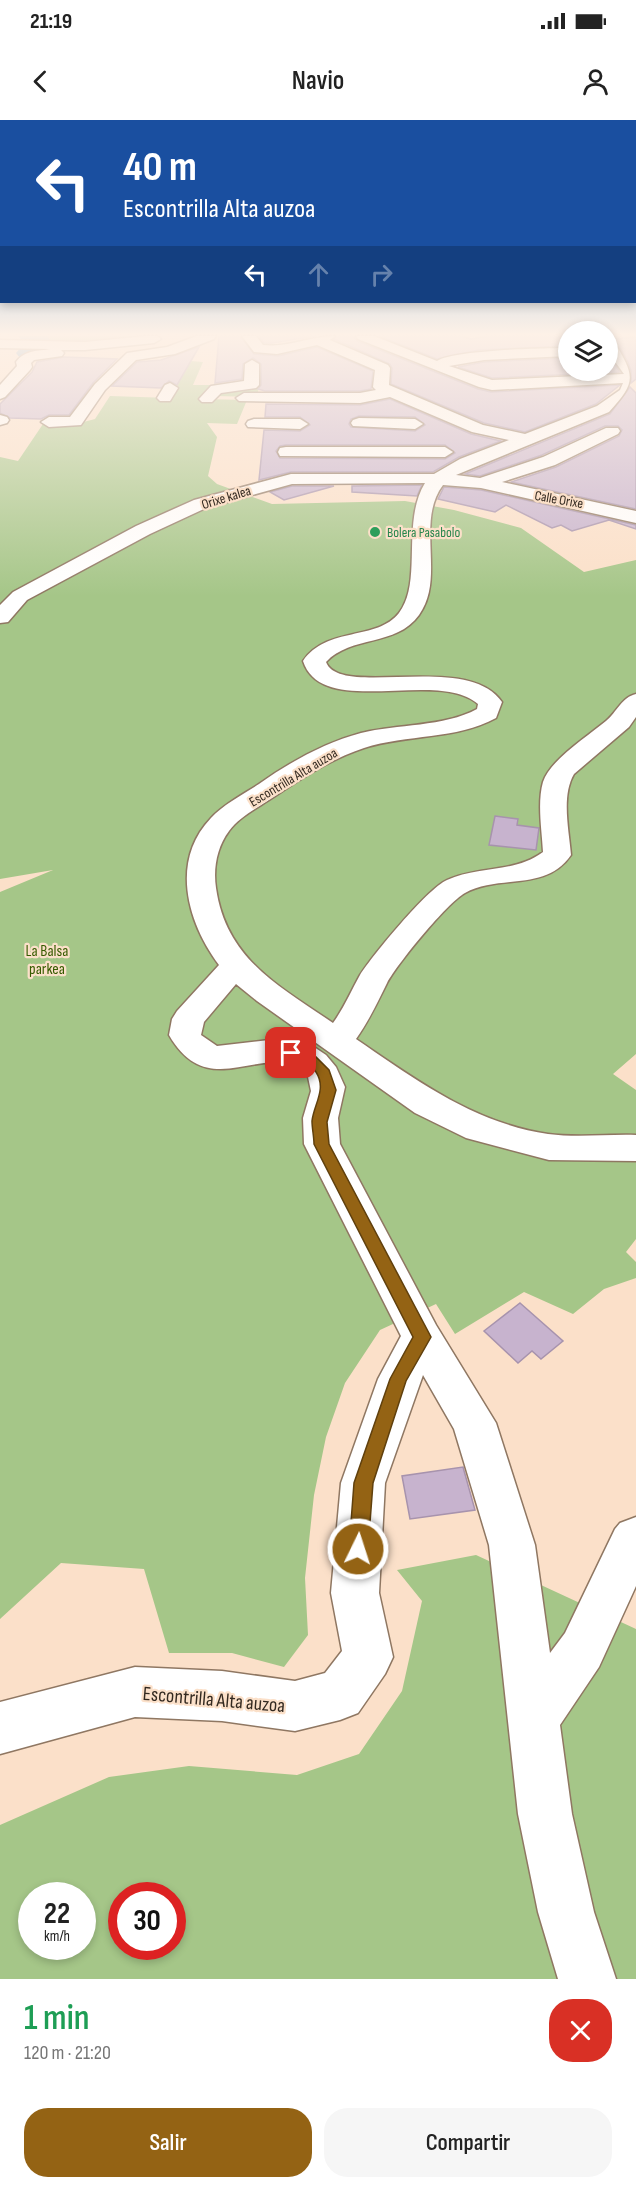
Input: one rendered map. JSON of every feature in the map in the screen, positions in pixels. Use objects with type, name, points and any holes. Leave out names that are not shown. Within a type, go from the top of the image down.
[{"type":"street","points":[[359,423],[415,424],[452,460],[466,463]]},
{"type":"street","points":[[463,423],[478,429],[526,440]]},
{"type":"street","points":[[439,479],[466,463],[569,423]]},
{"type":"street","points":[[481,483],[618,435],[606,423]]},
{"type":"street","points":[[254,424],[300,424]]},
{"type":"street","points":[[331,434],[333,452]]},
{"type":"street","points":[[286,452],[445,452]]},
{"type":"street","points":[[376,453],[388,478]]},
{"type":"street","name":"Orixe kalea","points":[[0,617],[20,596],[50,579],[143,530],[200,504],[291,479],[439,479],[481,483]]},
{"type":"street","name":"Escontrilla Alta auzoa","points":[[439,479],[432,484],[424,509],[417,593],[408,617],[383,631],[334,645],[318,655],[314,661],[319,672],[338,682],[366,686],[436,684],[462,686],[486,696],[491,708],[488,713],[473,721],[391,734],[334,751],[277,783],[231,814],[216,829],[202,863],[202,896],[214,932],[236,965],[267,994],[426,1104],[478,1129],[549,1147],[636,1148]]},
{"type":"street","name":"Calle Orixe","points":[[481,483],[636,517]]},
{"type":"street","points":[[337,1042],[359,1011],[374,978],[435,902],[456,885],[485,878],[524,873],[540,868],[557,855],[554,808],[556,782],[564,769],[620,723],[636,701]]},
{"type":"street","points":[[236,965],[188,1019],[185,1035],[192,1048],[205,1055],[219,1058],[273,1050],[282,1051],[309,1059],[322,1070],[328,1090],[320,1122],[322,1144],[422,1337],[474,1423],[512,1545],[545,1814],[566,1912],[587,1979]]},
{"type":"street","name":"Escontrilla Alta auzoa","points":[[0,1728],[135,1692],[222,1696],[295,1706],[340,1695],[368,1657],[355,1593],[363,1483],[399,1379],[422,1337]]},
{"type":"street","points":[[534,1719],[582,1650],[631,1545],[636,1539]]},
{"type":"green space","name":"La Balsa parkea","points":[[207,423],[217,437],[208,476],[217,484],[272,504],[405,501],[454,510],[521,528],[584,572],[636,560],[636,1054],[613,1074],[636,1090],[636,1239],[626,1252],[636,1262],[636,1278],[604,1289],[573,1314],[524,1292],[455,1334],[436,1304],[380,1330],[345,1383],[326,1437],[314,1495],[305,1578],[308,1635],[284,1667],[232,1653],[169,1653],[144,1569],[61,1563],[0,1619],[0,892],[53,870],[0,879],[0,457],[18,461],[43,424],[238,423]]},
{"type":"green space","points":[[476,1555],[636,1629],[636,1979],[0,1979],[0,1825],[109,1777],[189,1766],[297,1775],[359,1754],[402,1691],[422,1601],[397,1570]]},
{"type":"building","points":[[307,423],[349,423],[351,427],[415,431],[425,425],[422,423],[445,423],[471,434],[501,441],[459,457],[433,472],[291,472],[259,480],[264,430],[300,431],[310,425]],"holes":[[[286,445],[445,445],[455,453],[445,459],[280,458],[276,451],[280,446]]]},
{"type":"building","points":[[483,423],[548,423],[525,432]]},
{"type":"building","points":[[589,423],[636,423],[636,509],[511,482],[556,467],[619,436],[622,430],[618,426],[605,426],[542,455],[480,476],[465,474]]},
{"type":"building","points":[[422,485],[417,496],[352,492],[352,486]]},
{"type":"building","points":[[292,486],[334,486],[284,500],[270,492]]},
{"type":"building","points":[[444,487],[481,490],[636,525],[636,529],[609,520],[572,531],[561,525],[552,528],[506,505],[495,512],[438,499]]},
{"type":"building","points":[[495,816],[518,819],[517,825],[539,828],[536,850],[489,845]]},
{"type":"building","points":[[520,1303],[563,1341],[541,1359],[532,1351],[518,1363],[484,1331]]},
{"type":"building","points":[[463,1467],[475,1510],[410,1519],[402,1476]]},
{"type":"place","name":"Bolera Pasabolo","points":[[375,532]]},
{"type":"route","points":[[291,1053],[309,1059],[322,1070],[328,1090],[320,1122],[322,1144],[422,1337],[399,1379],[363,1483],[358,1549]]}]
